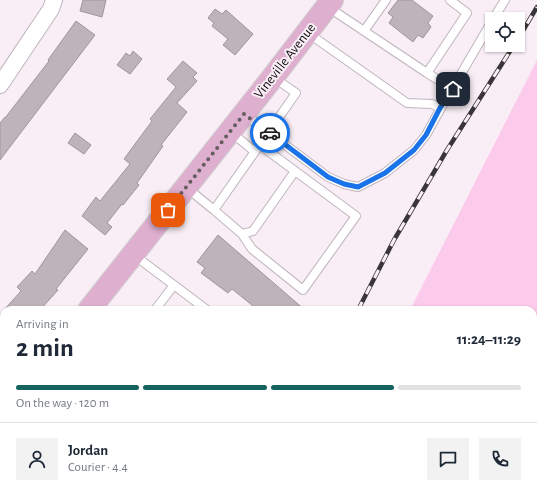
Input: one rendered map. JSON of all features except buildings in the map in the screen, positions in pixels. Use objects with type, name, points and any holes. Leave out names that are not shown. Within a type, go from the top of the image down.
[{"type":"main road","name":"Vineville Avenue","points":[[95,306],[133,254],[330,3]]},
{"type":"street","points":[[0,85],[51,9],[54,0]]},
{"type":"lane","points":[[364,31],[386,0]]},
{"type":"lane","points":[[427,73],[467,13],[450,0]]},
{"type":"lane","points":[[497,12],[505,0]]},
{"type":"lane","points":[[330,3],[364,31],[453,89]]},
{"type":"lane","points":[[244,114],[328,177],[344,184],[358,187],[385,173],[414,150],[426,135],[440,108],[453,89],[485,32]]},
{"type":"lane","points":[[307,33],[407,103],[432,104],[440,108]]},
{"type":"lane","points":[[214,210],[296,93],[273,77]]},
{"type":"lane","points":[[186,188],[242,234],[252,249],[303,290],[356,216],[295,171],[230,131]]},
{"type":"lane","points":[[242,234],[253,231],[295,171]]},
{"type":"lane","points":[[133,254],[202,306]]},
{"type":"lane","points":[[158,306],[174,285]]},
{"type":"shaded area","points":[[537,60],[537,306],[412,306]]},
{"type":"railway","points":[[525,27],[537,7]]},
{"type":"railway","points":[[360,306],[394,240],[447,150],[510,52]]},
{"type":"way so far","points":[[168,210],[244,114],[270,133]]},
{"type":"route","points":[[270,133],[328,177],[344,184],[358,187],[385,173],[414,150],[426,135],[440,108],[453,89]]}]
